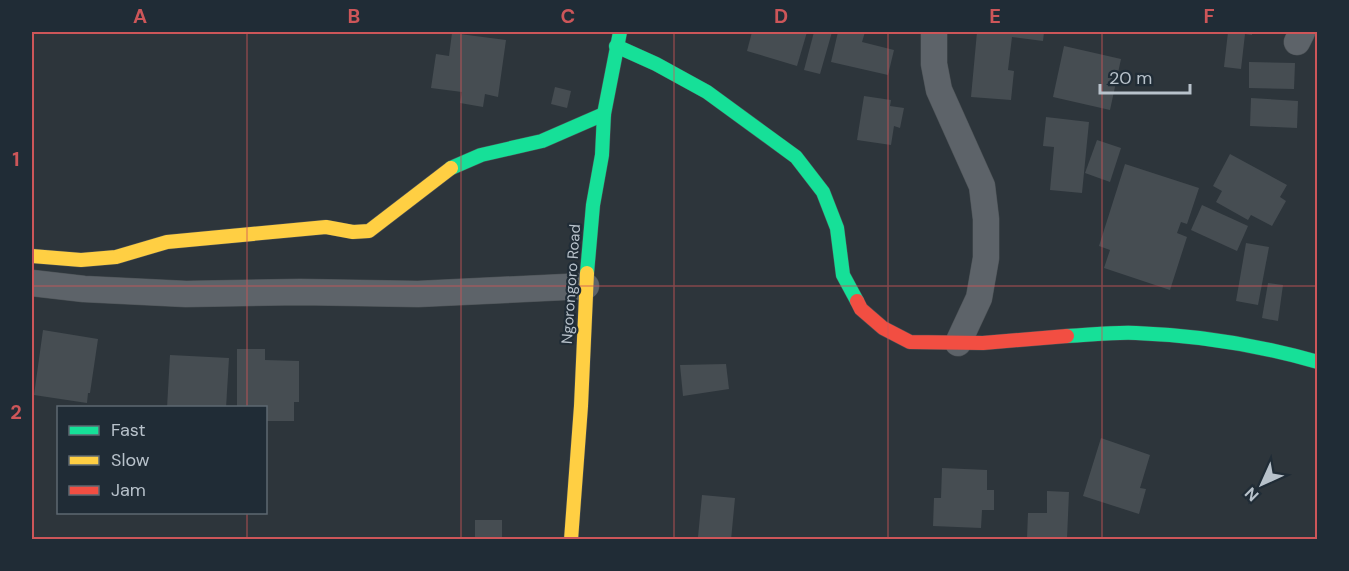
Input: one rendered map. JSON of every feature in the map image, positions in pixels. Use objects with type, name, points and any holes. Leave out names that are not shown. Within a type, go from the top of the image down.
[{"type":"street","name":"Ngorongoro Road","points":[[571,540],[593,205],[602,155],[604,114],[620,32]]},
{"type":"street","points":[[934,32],[934,64],[939,90],[982,186],[986,219],[986,258],[979,298],[958,343]]},
{"type":"street","points":[[616,46],[656,64],[707,92],[796,157],[823,192],[837,228],[843,275],[861,309],[883,328],[910,342],[958,343],[1134,333],[1200,337],[1276,351],[1317,362]]},
{"type":"street","points":[[32,256],[81,260],[116,257],[167,242],[326,227],[353,232],[369,231],[452,167],[481,155],[542,141],[604,114]]},
{"type":"street","points":[[32,283],[84,289],[186,294],[300,292],[418,294],[586,286]]},
{"type":"building","points":[[752,32],[807,32],[797,66],[747,51]]},
{"type":"building","points":[[814,32],[832,32],[820,74],[804,70]]},
{"type":"building","points":[[838,32],[865,32],[862,42],[894,50],[888,75],[831,62]]},
{"type":"building","points":[[977,32],[1044,32],[1043,41],[1012,37],[1008,70],[1014,71],[1011,100],[971,97]]},
{"type":"building","points":[[1228,32],[1252,32],[1252,35],[1245,34],[1241,69],[1224,67]]},
{"type":"building","points":[[452,33],[506,40],[498,97],[485,94],[483,107],[460,103],[462,92],[431,88],[436,54],[449,56]]},
{"type":"building","points":[[1064,46],[1121,59],[1110,110],[1053,97]]},
{"type":"building","points":[[1249,62],[1295,63],[1294,89],[1249,88]]},
{"type":"building","points":[[555,87],[571,91],[567,108],[551,104]]},
{"type":"building","points":[[864,96],[891,100],[890,106],[904,108],[900,128],[894,126],[891,145],[857,140]]},
{"type":"building","points":[[1251,98],[1298,101],[1297,128],[1250,126]]},
{"type":"building","points":[[1046,117],[1089,122],[1082,193],[1050,190],[1054,147],[1043,146]]},
{"type":"building","points":[[1097,140],[1121,148],[1110,182],[1085,173]]},
{"type":"building","points":[[1230,154],[1287,185],[1280,197],[1286,201],[1272,226],[1251,215],[1248,220],[1216,202],[1222,191],[1213,186]]},
{"type":"building","points":[[1125,164],[1199,188],[1187,224],[1181,222],[1177,233],[1187,237],[1170,290],[1104,268],[1110,250],[1099,246]]},
{"type":"building","points":[[1202,205],[1248,226],[1237,251],[1191,230]]},
{"type":"building","points":[[1246,243],[1269,247],[1258,305],[1236,301]]},
{"type":"building","points":[[1268,283],[1283,285],[1278,321],[1262,318]]},
{"type":"building","points":[[43,330],[98,339],[87,403],[34,395]]},
{"type":"building","points":[[237,349],[265,349],[265,360],[299,361],[299,402],[294,402],[294,421],[267,421],[267,406],[237,406]]},
{"type":"building","points":[[170,355],[229,358],[226,406],[167,406]]},
{"type":"building","points":[[726,364],[729,389],[683,396],[680,365]]},
{"type":"building","points":[[1101,438],[1150,455],[1140,488],[1146,489],[1139,514],[1083,496]]},
{"type":"building","points":[[942,468],[987,470],[987,490],[994,490],[994,510],[982,510],[981,528],[933,526],[934,498],[941,498]]},
{"type":"building","points":[[1047,491],[1069,492],[1067,539],[1027,538],[1028,513],[1047,513]]},
{"type":"building","points":[[702,495],[735,498],[731,540],[698,537]]},
{"type":"building","points":[[475,520],[502,520],[502,537],[475,538]]},
{"type":"traffic: fast","points":[[587,273],[593,205],[602,155],[604,114],[620,32]]},
{"type":"traffic: fast","points":[[616,46],[656,64],[707,92],[796,157],[823,192],[837,228],[843,275],[857,301]]},
{"type":"traffic: fast","points":[[451,168],[481,155],[542,141],[604,114]]},
{"type":"traffic: fast","points":[[1067,336],[1110,333],[1182,336],[1250,346],[1318,362]]},
{"type":"traffic: slow","points":[[32,256],[81,260],[116,257],[167,242],[326,227],[353,232],[369,231],[451,168]]},
{"type":"traffic: slow","points":[[571,540],[581,406],[587,273]]},
{"type":"traffic: jam","points":[[857,301],[861,309],[883,328],[910,342],[983,343],[1067,336]]}]
